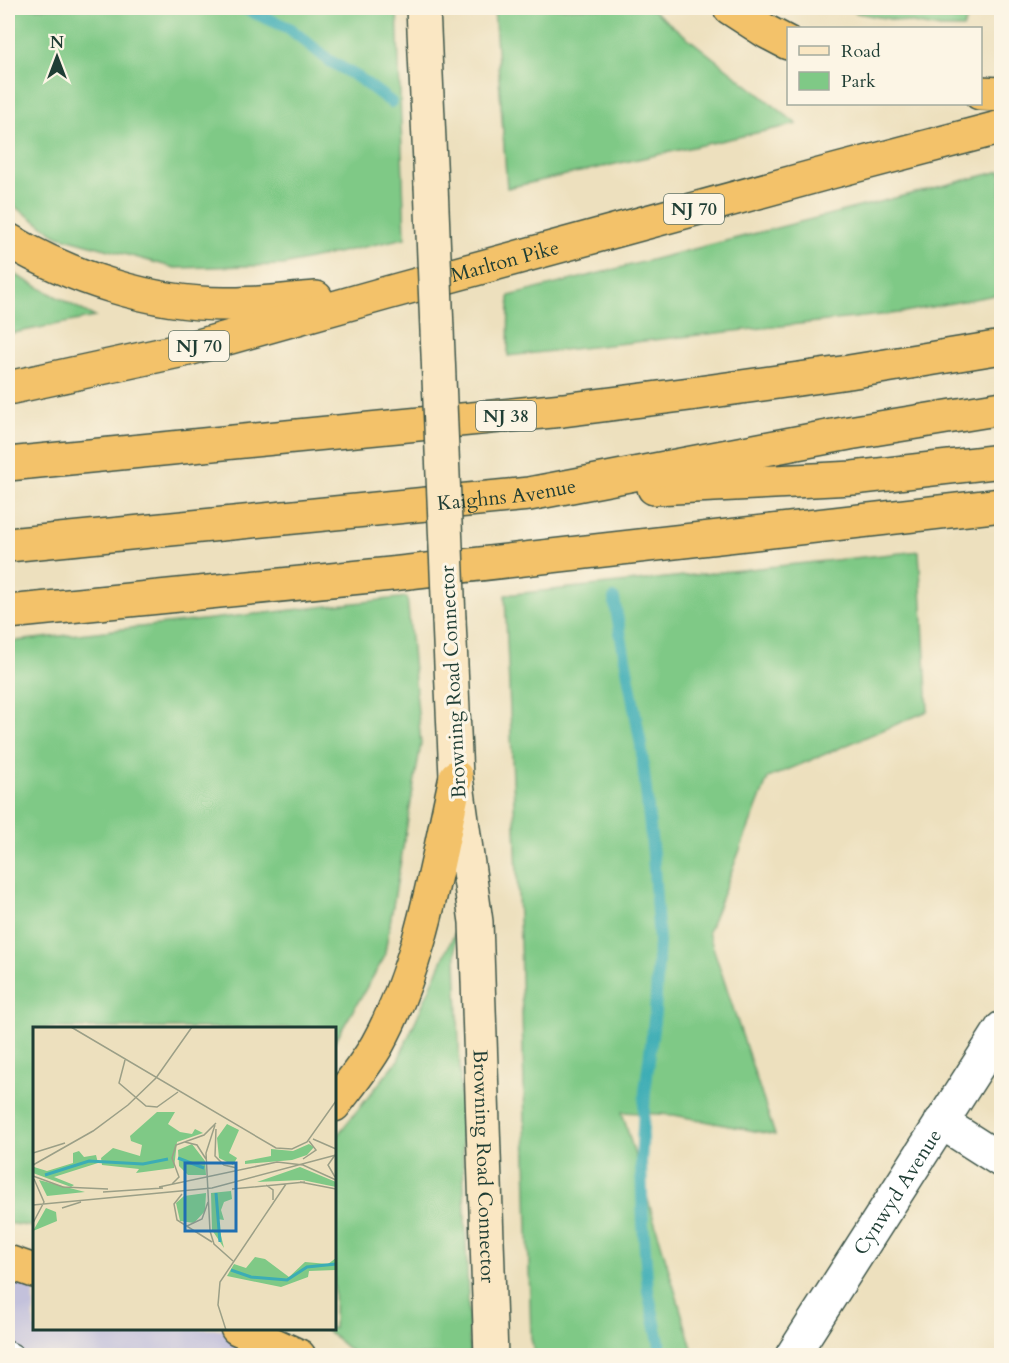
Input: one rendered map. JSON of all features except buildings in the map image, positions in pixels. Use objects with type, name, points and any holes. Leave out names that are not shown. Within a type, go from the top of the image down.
[{"type":"highway","points":[[730,8],[766,32],[787,42]]},
{"type":"highway","points":[[982,93],[1002,94]]},
{"type":"highway","name":"Marlton Pike","points":[[8,388],[188,349],[1002,127]]},
{"type":"highway","points":[[8,240],[29,253],[72,272],[119,288],[194,303],[227,304],[387,293]]},
{"type":"highway","name":"NJ 38","points":[[8,464],[563,410],[849,372],[1002,347]]},
{"type":"highway","name":"Kaighns Avenue","points":[[8,545],[529,494],[849,433],[1002,408]]},
{"type":"highway","points":[[529,494],[853,478],[1002,461]]},
{"type":"highway","points":[[8,612],[391,574],[1002,505]]},
{"type":"highway","points":[[336,1102],[376,1046],[403,989],[429,900],[456,777]]},
{"type":"highway","points":[[8,1261],[33,1260]]},
{"type":"highway","points":[[8,1261],[33,1271]]},
{"type":"highway","points":[[239,1330],[299,1356]]},
{"type":"main road","name":"Browning Road Connector","points":[[423,8],[456,777],[476,922],[491,1356]]},
{"type":"street","name":"Cynwyd Avenue","points":[[792,1356],[1002,1028]]},
{"type":"street","points":[[941,1122],[1002,1161]]},
{"type":"lane","points":[[8,1354],[12,1356]]},
{"type":"shaded area","points":[[8,1262],[33,1271],[33,1330],[239,1330],[299,1356],[8,1356]]},
{"type":"green space","points":[[8,8],[397,8],[405,238],[283,265],[175,268],[58,236],[8,202]]},
{"type":"green space","points":[[494,8],[650,8],[797,124],[507,188]]},
{"type":"green space","points":[[848,8],[974,8],[964,27],[934,27],[857,13]]},
{"type":"green space","points":[[1001,171],[1001,294],[899,313],[508,356],[509,296]]},
{"type":"green space","points":[[8,271],[95,317],[8,334]]},
{"type":"green space","points":[[919,551],[928,711],[768,778],[708,932],[775,1135],[674,1115],[622,1112],[694,1355],[535,1355],[531,1338],[520,942],[505,595]]},
{"type":"green space","points":[[407,597],[421,744],[384,958],[336,1039],[336,1027],[33,1027],[33,1227],[8,1223],[8,642]]},
{"type":"green space","points":[[455,932],[470,1355],[355,1355],[326,1330],[336,1330],[336,1137],[398,1060]]},
{"type":"waterway","points":[[243,8],[289,28],[330,61],[359,78],[391,102]]},
{"type":"waterway","points":[[614,599],[641,745],[653,855],[659,942],[641,1163],[648,1291],[662,1356]]}]
